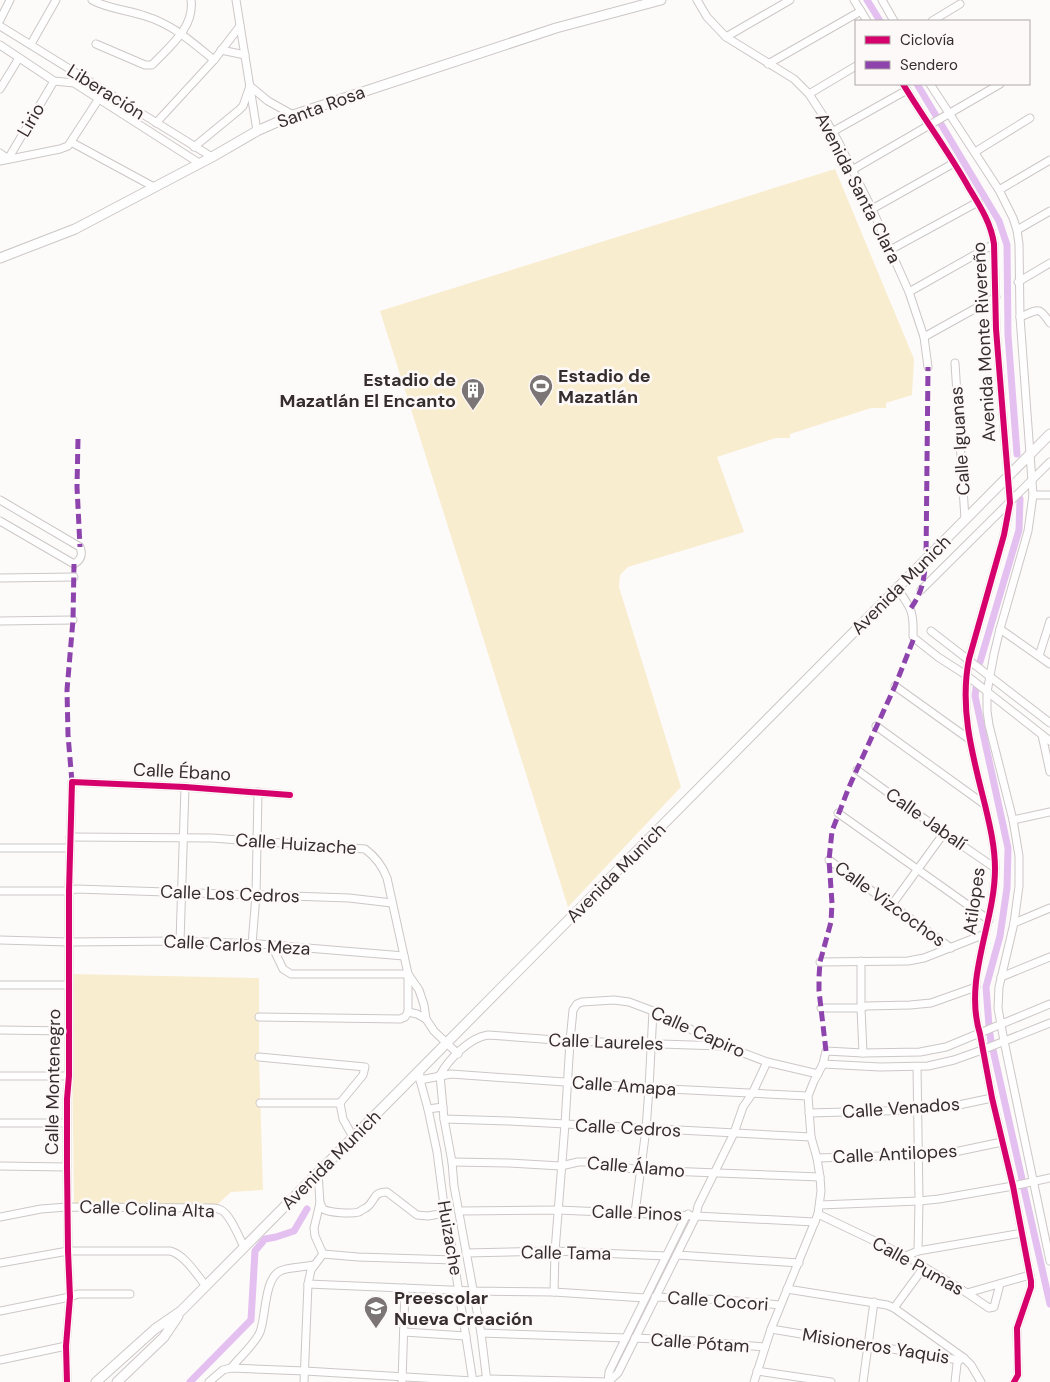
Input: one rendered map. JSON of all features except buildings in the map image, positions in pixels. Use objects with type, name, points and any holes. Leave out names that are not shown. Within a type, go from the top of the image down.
[{"type":"main road","name":"Santa Rosa","points":[[0,258],[74,228],[212,157],[257,131],[293,115],[556,28],[660,0]]},
{"type":"main road","name":"Avenida Munich","points":[[181,1311],[1050,434]]},
{"type":"main road","points":[[96,1382],[155,1329],[181,1311]]},
{"type":"main road","points":[[117,1382],[164,1337],[181,1311]]},
{"type":"street","points":[[0,20],[10,0]]},
{"type":"street","points":[[31,44],[56,0]]},
{"type":"street","points":[[92,0],[102,5],[146,16],[182,34],[214,60]]},
{"type":"street","points":[[96,44],[145,65],[152,65],[182,34],[191,14],[191,0]]},
{"type":"street","points":[[236,0],[257,131]]},
{"type":"street","name":"Avenida Santa Clara","points":[[697,0],[707,17],[726,37],[794,79],[809,94],[832,132],[872,209],[909,292],[924,336],[928,367]]},
{"type":"street","points":[[726,37],[790,0]]},
{"type":"street","points":[[854,0],[866,20]]},
{"type":"street","points":[[882,0],[893,20]]},
{"type":"street","points":[[934,20],[960,4]]},
{"type":"street","points":[[768,64],[861,11]]},
{"type":"street","name":"Liberación","points":[[0,26],[212,157]]},
{"type":"street","points":[[156,123],[214,60],[240,26]]},
{"type":"street","points":[[0,46],[54,80],[74,83],[199,163]]},
{"type":"street","points":[[222,50],[245,55]]},
{"type":"street","points":[[0,89],[19,58]]},
{"type":"street","points":[[809,94],[855,67]]},
{"type":"street","name":"Lirio","points":[[8,159],[54,80]]},
{"type":"street","name":"Avenida Monte Rivereño","points":[[931,85],[999,190],[1010,211],[1017,230],[1019,244],[1018,282],[1033,495],[1028,531],[1000,628],[989,676],[987,711],[1014,820],[1019,856],[1014,923],[999,987],[998,1008],[1034,1182],[1047,1228],[1050,1261]]},
{"type":"street","points":[[852,170],[998,85]]},
{"type":"street","points":[[250,86],[268,101],[293,115]]},
{"type":"street","points":[[194,147],[243,106],[250,86]]},
{"type":"street","points":[[832,132],[905,87]]},
{"type":"street","name":"Avenida Monte Rivereño","points":[[905,87],[978,202],[992,232],[994,244],[996,329],[1010,503]]},
{"type":"street","points":[[0,161],[68,146],[103,90]]},
{"type":"street","points":[[975,152],[1030,118]]},
{"type":"street","points":[[71,142],[154,187]]},
{"type":"street","points":[[0,153],[8,159]]},
{"type":"street","points":[[999,190],[1050,160]]},
{"type":"street","points":[[872,209],[954,163]]},
{"type":"street","points":[[890,250],[978,202]]},
{"type":"street","points":[[1017,230],[1050,211]]},
{"type":"street","points":[[909,292],[994,244]]},
{"type":"street","points":[[1018,282],[1050,263]]},
{"type":"street","points":[[924,336],[996,297]]},
{"type":"street","points":[[1020,317],[1040,310],[1050,323]]},
{"type":"street","name":"Calle Iguanas","points":[[955,363],[966,519]]},
{"type":"street","points":[[921,590],[1050,462]]},
{"type":"street","points":[[1033,495],[1050,495]]},
{"type":"street","points":[[0,500],[80,547],[81,558],[74,564],[0,521]]},
{"type":"street","name":"Atilopes","points":[[1010,503],[1004,535],[969,659],[965,700],[969,739],[994,851],[995,868],[995,883],[976,988],[977,1024],[1013,1186],[1031,1287],[1017,1328],[1018,1375],[1014,1382]]},
{"type":"street","points":[[0,578],[74,577]]},
{"type":"street","points":[[897,588],[911,608],[914,638],[938,657],[966,675],[1050,741]]},
{"type":"street","points":[[0,620],[73,620]]},
{"type":"street","points":[[1040,656],[1050,621]]},
{"type":"street","points":[[1000,628],[1050,664]]},
{"type":"street","points":[[931,630],[1050,723]]},
{"type":"street","points":[[895,686],[969,739]]},
{"type":"street","points":[[876,726],[984,804]]},
{"type":"street","points":[[1042,735],[1050,772]]},
{"type":"street","name":"Calle Jabalí","points":[[857,770],[995,868]]},
{"type":"street","name":"Calle Ébano","points":[[72,782],[185,787],[290,795]]},
{"type":"street","name":"Calle Montenegro","points":[[67,1382],[66,1346],[70,1297],[67,1124],[72,782]]},
{"type":"street","points":[[180,941],[185,787]]},
{"type":"street","points":[[252,944],[256,895],[258,792]]},
{"type":"street","points":[[1014,820],[1050,812]]},
{"type":"street","points":[[838,813],[989,920]]},
{"type":"street","points":[[891,906],[944,833]]},
{"type":"street","name":"Calle Huizache","points":[[70,837],[212,838],[364,849],[372,854],[382,867],[387,878],[408,974],[419,990],[426,1019],[434,1031],[458,1054]]},
{"type":"street","points":[[0,848],[70,848]]},
{"type":"street","name":"Calle Vizcochos","points":[[829,860],[951,948]]},
{"type":"street","name":"Calle Los Cedros","points":[[0,892],[69,892],[76,888],[349,898],[392,903]]},
{"type":"street","points":[[1014,923],[1050,908]]},
{"type":"street","points":[[820,962],[908,961],[924,958],[985,934]]},
{"type":"street","name":"Calle Carlos Meza","points":[[0,940],[69,942],[180,941],[252,944],[404,956]]},
{"type":"street","points":[[272,946],[283,969],[291,974],[408,974],[407,1014]]},
{"type":"street","points":[[1001,977],[1050,957]]},
{"type":"street","points":[[861,961],[863,1053]]},
{"type":"street","points":[[0,985],[69,985]]},
{"type":"street","points":[[821,1008],[861,1008],[866,1006],[930,1003],[976,988]]},
{"type":"street","name":"Calle Capiro","points":[[570,1041],[573,1010],[577,1004],[614,1000],[629,1002],[653,1011],[725,1046],[767,1062],[818,1074]]},
{"type":"street","points":[[754,1382],[771,1329],[815,1222],[820,1205],[820,1177],[811,1138],[808,1096],[823,1064],[826,1051],[863,1053],[926,1051],[946,1047],[1050,1004]]},
{"type":"street","points":[[635,1213],[650,1088],[653,1011]]},
{"type":"street","points":[[259,1018],[400,1019],[407,1014],[417,1014],[426,1019]]},
{"type":"street","points":[[823,1064],[917,1067],[942,1063],[982,1050],[1050,1023]]},
{"type":"street","points":[[0,1030],[69,1031]]},
{"type":"street","name":"Calle Laureles","points":[[458,1054],[479,1037],[488,1035],[570,1041],[725,1046]]},
{"type":"street","points":[[554,1292],[555,1251],[566,1124],[570,1041]]},
{"type":"street","points":[[440,1075],[444,1068],[458,1054]]},
{"type":"street","points":[[259,1057],[365,1066],[363,1075],[340,1103],[341,1116],[353,1137]]},
{"type":"street","points":[[210,1382],[223,1370],[231,1368],[305,1371],[402,1379],[609,1382],[618,1373],[696,1216],[698,1206],[734,1133],[743,1107],[752,1094],[767,1062]]},
{"type":"street","points":[[917,1067],[919,1155],[918,1251]]},
{"type":"street","name":"Huizache","points":[[420,1070],[420,1080],[437,1152],[445,1213],[473,1381]]},
{"type":"street","name":"Calle Amapa","points":[[420,1080],[451,1074],[568,1083],[808,1096]]},
{"type":"street","name":"Huizache","points":[[440,1075],[444,1119],[472,1291],[481,1333],[487,1381]]},
{"type":"street","points":[[0,1076],[69,1076]]},
{"type":"street","name":"Calle Venados","points":[[809,1113],[918,1110],[949,1107],[992,1098]]},
{"type":"street","points":[[260,1103],[340,1103]]},
{"type":"street","points":[[428,1109],[443,1107]]},
{"type":"street","name":"Calle Cedros","points":[[444,1119],[811,1138]]},
{"type":"street","points":[[0,1123],[67,1124]]},
{"type":"street","name":"Calle Antilopes","points":[[817,1158],[945,1154],[1002,1142]]},
{"type":"street","points":[[437,1152],[450,1152]]},
{"type":"street","name":"Calle Álamo","points":[[452,1162],[561,1166],[578,1162],[589,1162],[640,1170],[820,1177]]},
{"type":"street","points":[[0,1166],[67,1167]]},
{"type":"street","points":[[318,1173],[320,1202],[314,1228],[315,1236],[324,1254]]},
{"type":"street","points":[[820,1205],[939,1200],[1050,1178]]},
{"type":"street","points":[[320,1202],[326,1211],[358,1212],[369,1205],[376,1194],[387,1192],[417,1215],[428,1216],[445,1213]]},
{"type":"street","points":[[609,1382],[609,1372],[686,1216],[698,1206]]},
{"type":"street","name":"Calle Colina Alta","points":[[0,1217],[41,1209],[67,1207],[213,1208],[220,1209],[225,1213],[244,1247]]},
{"type":"street","name":"Calle Pinos","points":[[459,1211],[558,1210],[815,1222]]},
{"type":"street","name":"Calle Pumas","points":[[818,1214],[906,1256],[991,1309],[994,1307],[1000,1284]]},
{"type":"street","points":[[906,1256],[918,1251],[1022,1233]]},
{"type":"street","points":[[0,1263],[68,1251],[170,1250],[181,1256],[206,1286]]},
{"type":"street","name":"Calle Tama","points":[[466,1253],[555,1251],[666,1256]]},
{"type":"street","points":[[324,1254],[454,1260]]},
{"type":"street","points":[[304,1382],[308,1284],[311,1270],[324,1254]]},
{"type":"street","points":[[677,1254],[798,1263]]},
{"type":"street","points":[[231,1368],[255,1341],[260,1331],[271,1281],[275,1275],[281,1270],[314,1265]]},
{"type":"street","points":[[894,1308],[924,1267]]},
{"type":"street","points":[[967,1293],[1030,1276]]},
{"type":"street","name":"Calle Cocori","points":[[308,1284],[472,1291],[554,1292],[645,1298]]},
{"type":"street","points":[[402,1379],[406,1288]]},
{"type":"street","points":[[787,1289],[874,1302],[894,1308],[971,1365],[981,1382]]},
{"type":"street","points":[[0,1311],[78,1294],[130,1294]]},
{"type":"street","name":"Calle Cocori","points":[[656,1297],[726,1300],[780,1305]]},
{"type":"street","points":[[863,1382],[874,1302]]},
{"type":"street","name":"Misioneros Yaquis","points":[[771,1329],[962,1359],[955,1382]]},
{"type":"street","points":[[404,1332],[466,1336]]},
{"type":"street","name":"Calle Pótam","points":[[481,1333],[626,1338]]},
{"type":"street","name":"Calle Pótam","points":[[635,1338],[765,1347]]},
{"type":"street","points":[[0,1360],[66,1346]]},
{"type":"street","points":[[757,1370],[830,1382]]},
{"type":"shaded area","points":[[835,169],[914,359],[912,395],[886,403],[886,408],[871,408],[790,434],[790,438],[776,438],[717,457],[744,532],[628,567],[620,575],[619,587],[681,787],[568,907],[380,311]]},
{"type":"shaded area","points":[[71,974],[259,978],[263,1190],[231,1192],[218,1204],[74,1204]]},
{"type":"waterway","points":[[867,0],[879,20]]},
{"type":"waterway","points":[[918,85],[999,221],[1007,245],[1008,335],[1017,454]]},
{"type":"waterway","points":[[980,662],[1019,530],[1020,499]]},
{"type":"waterway","points":[[976,688],[975,696],[1008,848],[1007,888],[1000,936],[986,987],[989,1026]]},
{"type":"waterway","points":[[990,1034],[991,1042]]},
{"type":"waterway","points":[[993,1050],[1022,1179]]},
{"type":"waterway","points":[[1024,1189],[1050,1304]]},
{"type":"waterway","points":[[190,1382],[251,1320],[255,1251],[265,1239],[294,1231],[307,1209]]},
{"type":"marked path","points":[[911,608],[922,585],[926,559],[928,367]]},
{"type":"marked path","points":[[78,439],[77,487],[80,547]]},
{"type":"marked path","points":[[72,782],[67,690],[73,620],[74,564]]},
{"type":"marked path","points":[[826,1051],[819,977],[820,962],[831,922],[832,903],[829,860],[832,831],[849,787],[895,686],[914,638]]},
{"type":"cycle path","points":[[904,85],[981,208],[988,222],[994,244],[996,329],[1010,503],[1004,535],[969,659],[966,696],[969,733],[995,861],[994,889],[977,972],[976,1013],[1031,1281],[1031,1287],[1017,1328],[1018,1375],[1014,1382]]},
{"type":"cycle path","points":[[67,1382],[66,1346],[70,1297],[67,1099],[69,1076],[69,891],[72,782],[185,787],[290,795]]},
{"type":"place","name":"Estadio de Mazatlán","points":[[541,407]]},
{"type":"place","name":"Estadio de Mazatlán El Encanto","points":[[473,411]]},
{"type":"place","name":"Preescolar Nueva Creación","points":[[376,1329]]}]
